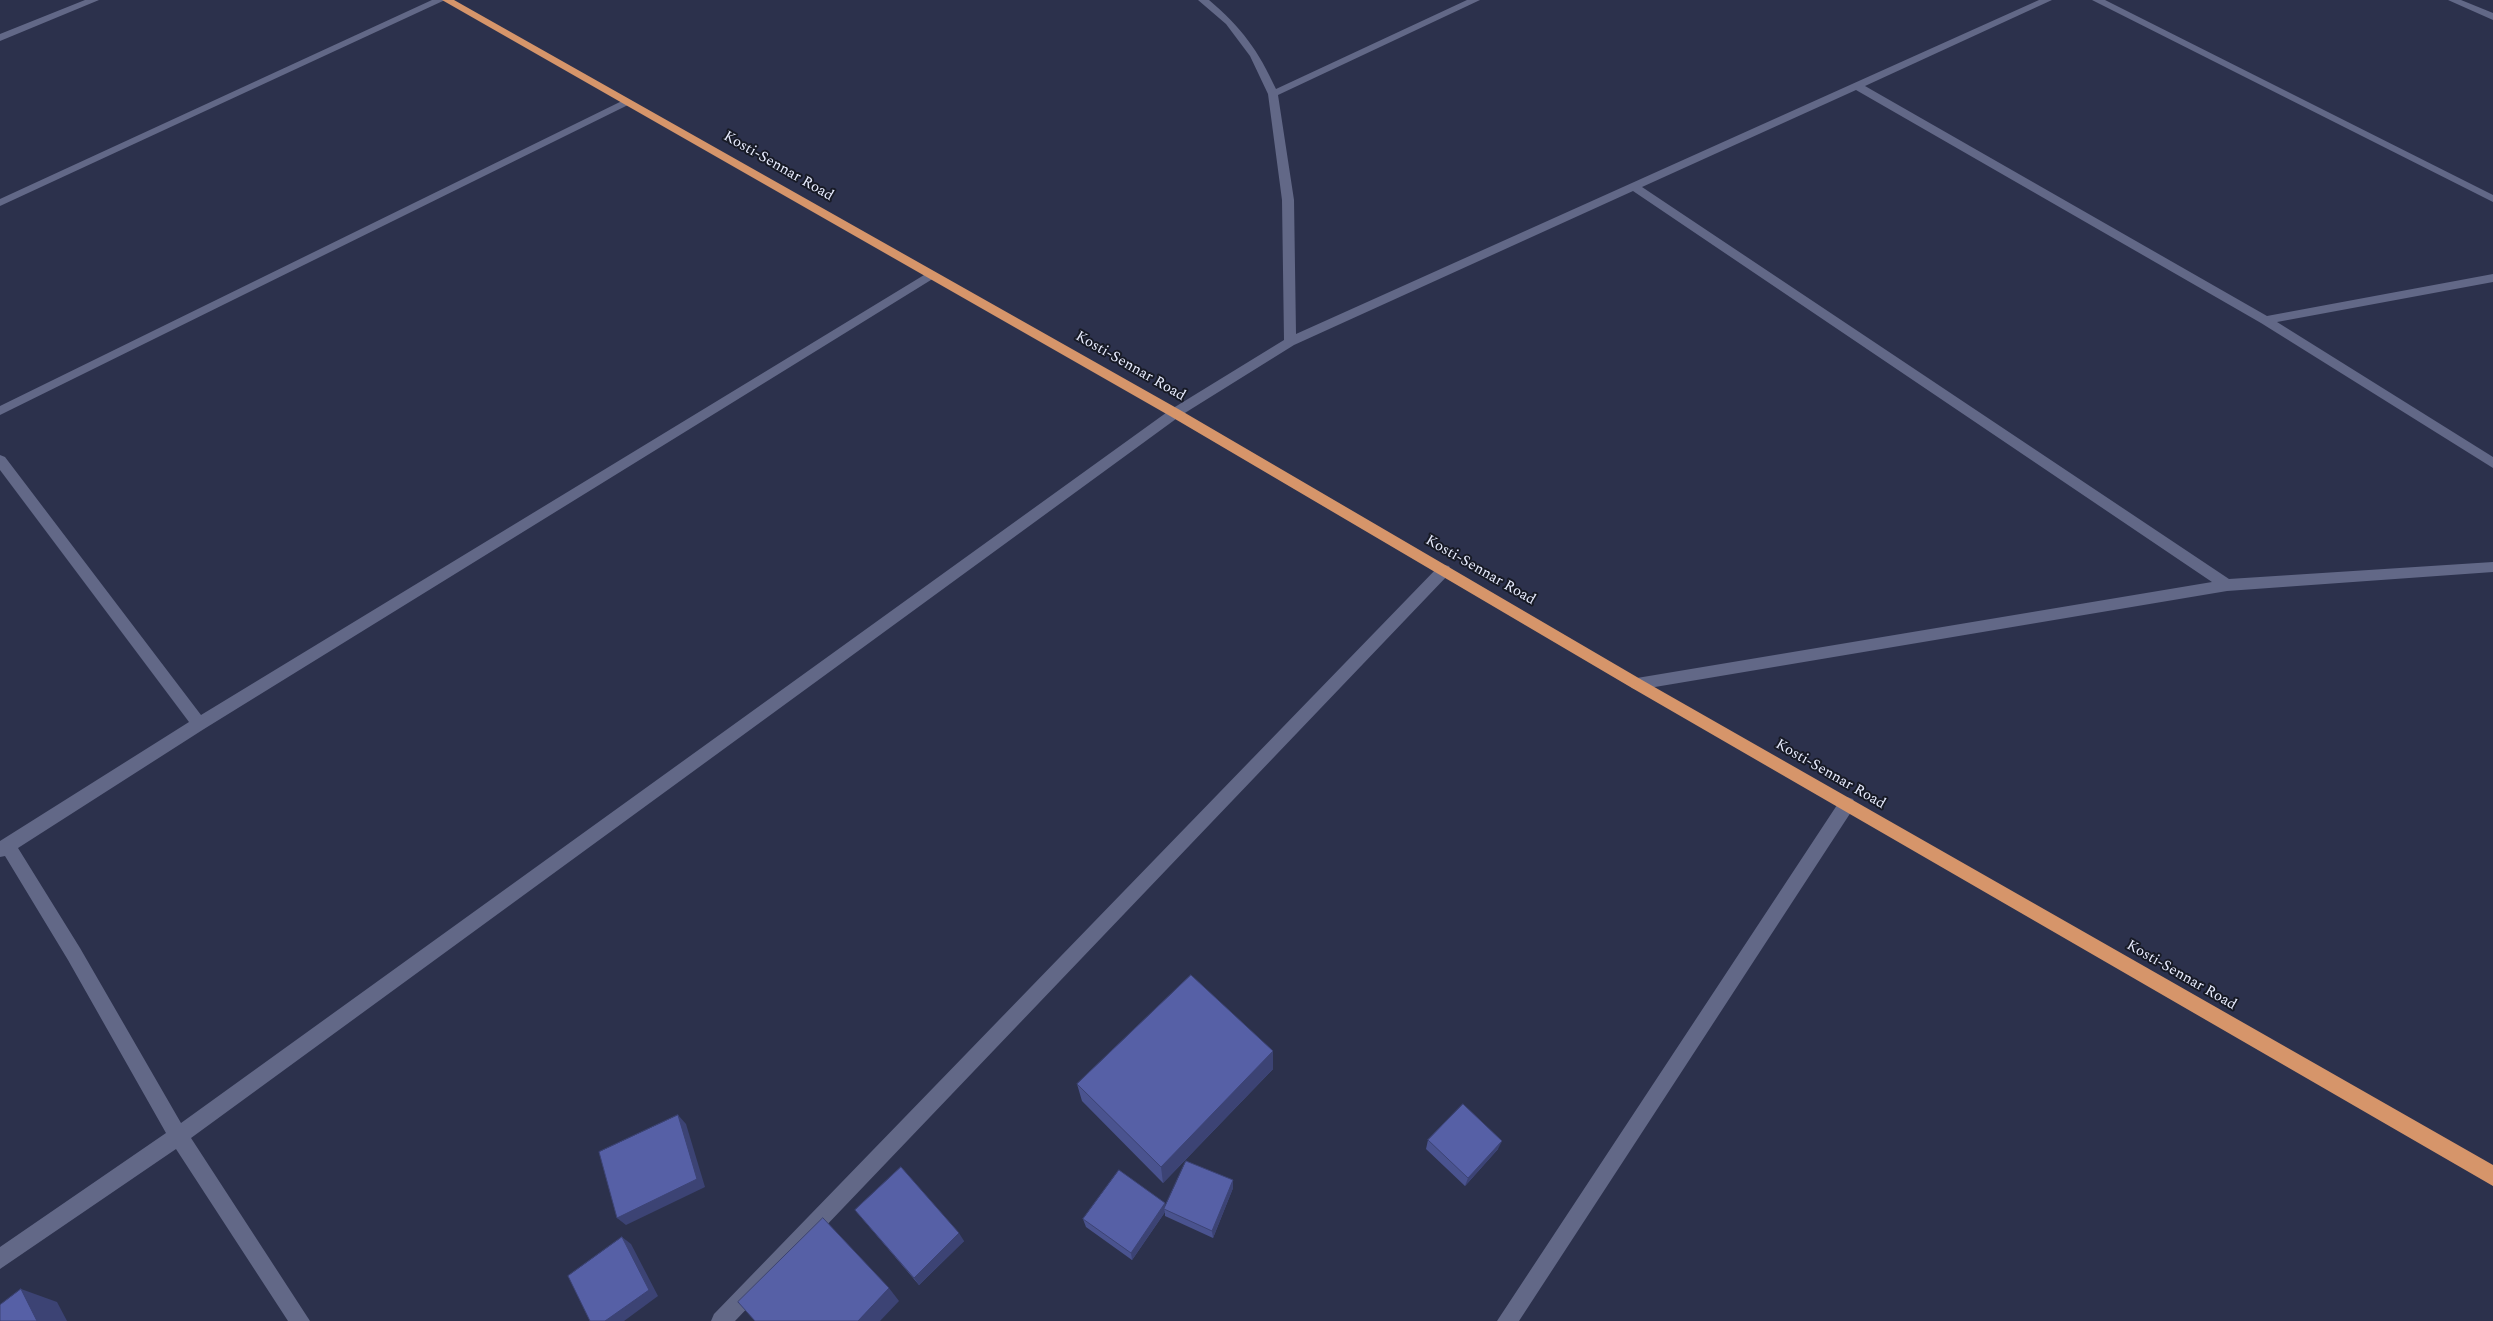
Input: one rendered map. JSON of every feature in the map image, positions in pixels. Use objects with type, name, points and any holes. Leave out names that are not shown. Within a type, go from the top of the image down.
[{"type":"highway","name":"Kosti-Sennar Road","points":[[447,0],[1175,413],[1637,684],[2493,1176]]},
{"type":"street","points":[[0,38],[94,0]]},
{"type":"street","points":[[0,203],[440,0]]},
{"type":"street","points":[[1203,0],[1229,22],[1255,55],[1273,94],[1288,200],[1290,342]]},
{"type":"street","points":[[1273,94],[1475,0]]},
{"type":"street","points":[[0,1259],[178,1136],[1175,413],[1290,342],[2047,0]]},
{"type":"street","points":[[2097,0],[2493,199]]},
{"type":"street","points":[[2453,0],[2493,17]]},
{"type":"street","points":[[1857,86],[2265,320],[2493,463]]},
{"type":"street","points":[[0,411],[626,102]]},
{"type":"street","points":[[1634,187],[2227,585]]},
{"type":"street","points":[[300,1321],[178,1136],[74,954],[4,848],[199,724],[933,275]]},
{"type":"street","points":[[2265,320],[2493,278]]},
{"type":"street","points":[[0,460],[199,724]]},
{"type":"street","points":[[1637,684],[2227,585],[2493,567]]},
{"type":"street","points":[[721,1321],[1444,570]]},
{"type":"street","points":[[1507,1321],[1847,804]]},
{"type":"building","points":[[1191,975],[1273,1051],[1161,1167],[1077,1084]]},
{"type":"building","points":[[1463,1104],[1502,1141],[1468,1178],[1428,1140]]},
{"type":"building","points":[[678,1115],[697,1179],[617,1218],[599,1152]]},
{"type":"building","points":[[1186,1161],[1233,1180],[1212,1231],[1164,1209]]},
{"type":"building","points":[[901,1167],[959,1233],[914,1278],[855,1210]]},
{"type":"building","points":[[1119,1170],[1165,1203],[1131,1253],[1083,1219]]},
{"type":"building","points":[[823,1218],[889,1288],[858,1321],[755,1321],[738,1302]]},
{"type":"building","points":[[622,1237],[649,1290],[605,1321],[590,1321],[568,1276]]},
{"type":"building","points":[[21,1289],[37,1321],[0,1321],[0,1305]]}]
